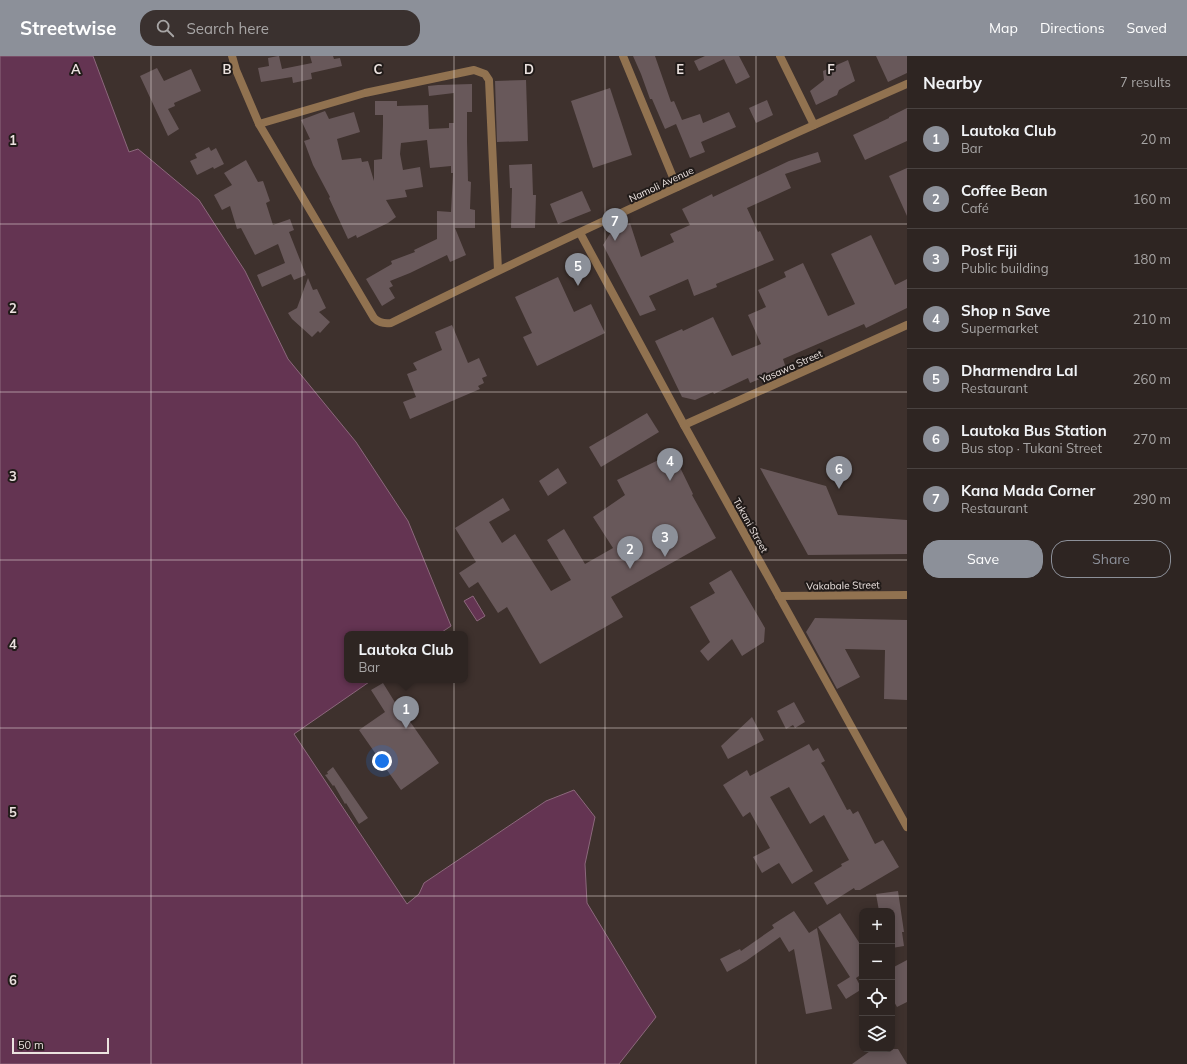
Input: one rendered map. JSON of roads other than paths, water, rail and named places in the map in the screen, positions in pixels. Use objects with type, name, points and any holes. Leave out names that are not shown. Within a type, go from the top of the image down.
[{"type":"street","points":[[232,56],[236,70],[259,124],[365,93],[474,70],[485,74],[489,80],[498,270]]},
{"type":"street","points":[[624,56],[677,187]]},
{"type":"street","points":[[780,56],[814,125]]},
{"type":"street","name":"Namoli Avenue","points":[[259,124],[374,318],[382,323],[391,323],[498,270],[677,187],[907,84]]},
{"type":"street","name":"Tukani Street","points":[[580,233],[684,425],[907,827]]},
{"type":"street","name":"Yasawa Street","points":[[684,425],[907,325]]},
{"type":"street","name":"Vakabale Street","points":[[780,596],[907,595]]},
{"type":"place","name":"Kana Mada Corner","points":[[615,241]]},
{"type":"place","name":"Dharmendra Lal","points":[[578,286]]},
{"type":"place","name":"Shop n Save","points":[[670,481]]},
{"type":"place","name":"Lautoka Bus Station","points":[[839,489]]},
{"type":"place","name":"Post Fiji","points":[[665,557]]},
{"type":"place","name":"Coffee Bean","points":[[630,569]]},
{"type":"place","name":"Lautoka Club","points":[[406,729]]}]
